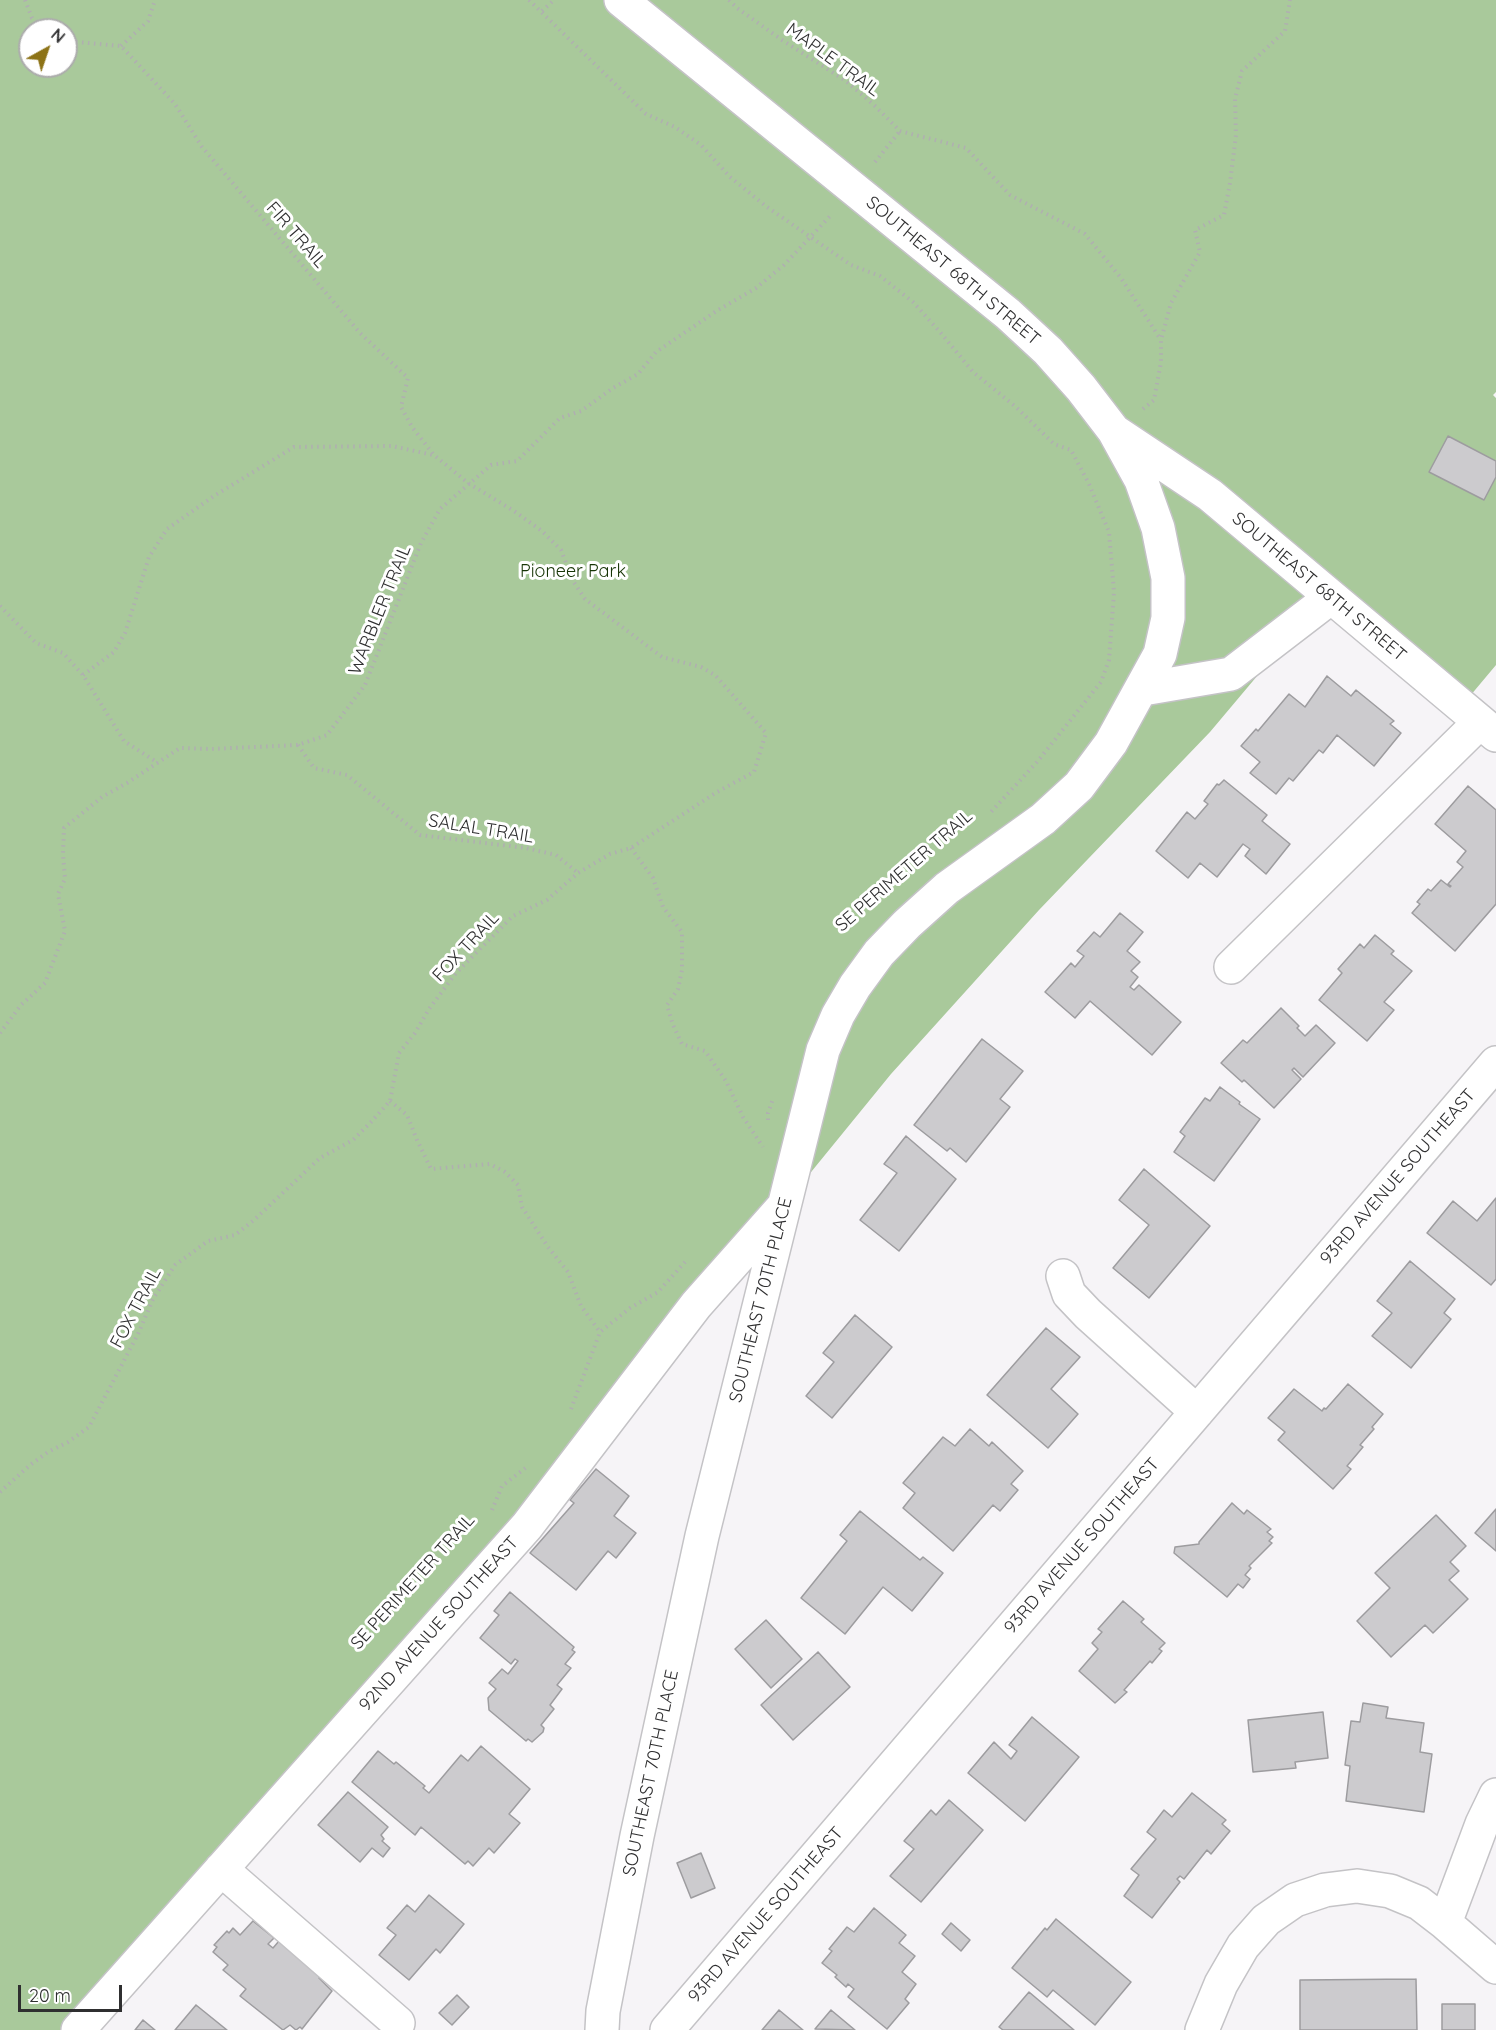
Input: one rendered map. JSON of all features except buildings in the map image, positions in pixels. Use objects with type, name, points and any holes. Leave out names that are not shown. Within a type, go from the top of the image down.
[{"type":"street","name":"SOUTHEAST 68TH STREET","points":[[621,0],[1008,314],[1048,351],[1081,388],[1114,431],[1210,495],[1488,729]]},
{"type":"street","name":"SOUTHEAST 70TH PLACE","points":[[602,2030],[603,2011],[637,1836],[702,1536],[823,1050],[838,1015],[855,986],[879,953],[939,895],[1043,819],[1079,786],[1111,743],[1161,654],[1168,618],[1168,579],[1158,528],[1141,480],[1114,431]]},
{"type":"street","points":[[1143,688],[1231,674],[1330,598]]},
{"type":"street","points":[[1231,967],[1488,729]]},
{"type":"street","name":"93RD AVENUE SOUTHEAST","points":[[667,2030],[1496,1063]]},
{"type":"street","name":"92ND AVENUE SOUTHEAST","points":[[78,2030],[527,1526],[696,1305],[785,1204]]},
{"type":"street","points":[[1063,1276],[1069,1294],[1088,1314],[1197,1412]]},
{"type":"street","points":[[1445,1923],[1482,1824],[1496,1795]]},
{"type":"street","points":[[221,1869],[398,2024]]},
{"type":"street","points":[[1202,2030],[1221,1984],[1243,1946],[1266,1920],[1295,1900],[1325,1890],[1357,1886],[1390,1891],[1419,1904],[1496,1967]]},
{"type":"path","points":[[25,0],[32,18]]},
{"type":"path","points":[[78,42],[121,46],[148,21],[155,0]]},
{"type":"path","name":"SE PERIMETER TRAIL","points":[[529,0],[646,114],[675,127],[701,145],[730,177],[767,207],[851,265],[880,276],[913,302],[973,372],[1016,407],[1054,444],[1071,450],[1089,484],[1109,532],[1114,592],[1109,660],[1101,682],[1037,762],[983,820]]},
{"type":"path","points":[[542,11],[554,0]]},
{"type":"path","name":"MAPLE TRAIL","points":[[729,0],[782,40],[846,81],[900,131]]},
{"type":"path","points":[[1114,431],[1154,400],[1161,362],[1161,340],[1171,303],[1200,252],[1195,230],[1224,215],[1236,135],[1235,99],[1242,71],[1285,32],[1290,0]]},
{"type":"path","name":"FIR TRAIL","points":[[121,46],[175,104],[202,147],[360,333],[408,378],[401,407],[412,428],[434,455],[468,483]]},
{"type":"path","points":[[879,157],[900,131],[966,148],[1010,195],[1084,234],[1121,278],[1161,340]]},
{"type":"path","name":"WARBLER TRAIL","points":[[0,1033],[21,1005],[45,983],[65,932],[58,894],[65,879],[64,828],[102,797],[180,748],[212,749],[298,745],[327,735],[365,685],[421,543],[440,509],[492,465],[517,461],[560,418],[581,411],[613,388],[638,374],[656,352],[718,310],[756,288],[784,266],[812,237]]},
{"type":"path","points":[[83,675],[114,652],[125,633],[149,557],[167,528],[214,496],[294,447],[392,446],[434,455]]},
{"type":"path","name":"FOX TRAIL","points":[[0,1492],[39,1459],[89,1427],[138,1334],[153,1299],[175,1264],[207,1240],[235,1235],[242,1230],[321,1158],[353,1140],[390,1101],[399,1053],[456,973],[513,916],[547,900],[578,873],[610,854],[631,848],[717,792],[754,772],[766,733],[715,675],[701,667],[662,657],[585,599],[573,581],[561,550],[542,531],[468,483]]},
{"type":"path","points":[[0,606],[36,643],[63,653],[83,675],[124,741],[158,763]]},
{"type":"path","name":"SALAL TRAIL","points":[[298,745],[314,768],[346,775],[420,835],[526,848],[556,855],[578,873]]},
{"type":"path","points":[[631,848],[653,878],[663,907],[682,932],[678,989],[667,1005],[673,1025],[682,1044],[705,1051],[726,1081],[743,1117],[767,1153]]},
{"type":"path","points":[[769,1123],[768,1113],[775,1094]]},
{"type":"path","points":[[390,1101],[407,1115],[431,1169],[490,1164],[506,1172],[518,1185],[522,1207],[548,1247],[568,1272],[581,1306],[600,1332]]},
{"type":"path","points":[[569,1413],[600,1332],[630,1308],[658,1292],[689,1259]]},
{"type":"path","name":"SE PERIMETER TRAIL","points":[[489,1517],[502,1486],[536,1459]]},
{"type":"green space","name":"Pioneer Park","points":[[0,0],[1496,0],[1496,392],[1493,395],[1496,398],[1496,665],[1470,696],[1337,581],[1210,732],[1039,910],[891,1074],[785,1204],[520,1512],[68,2030],[0,2030]]}]
